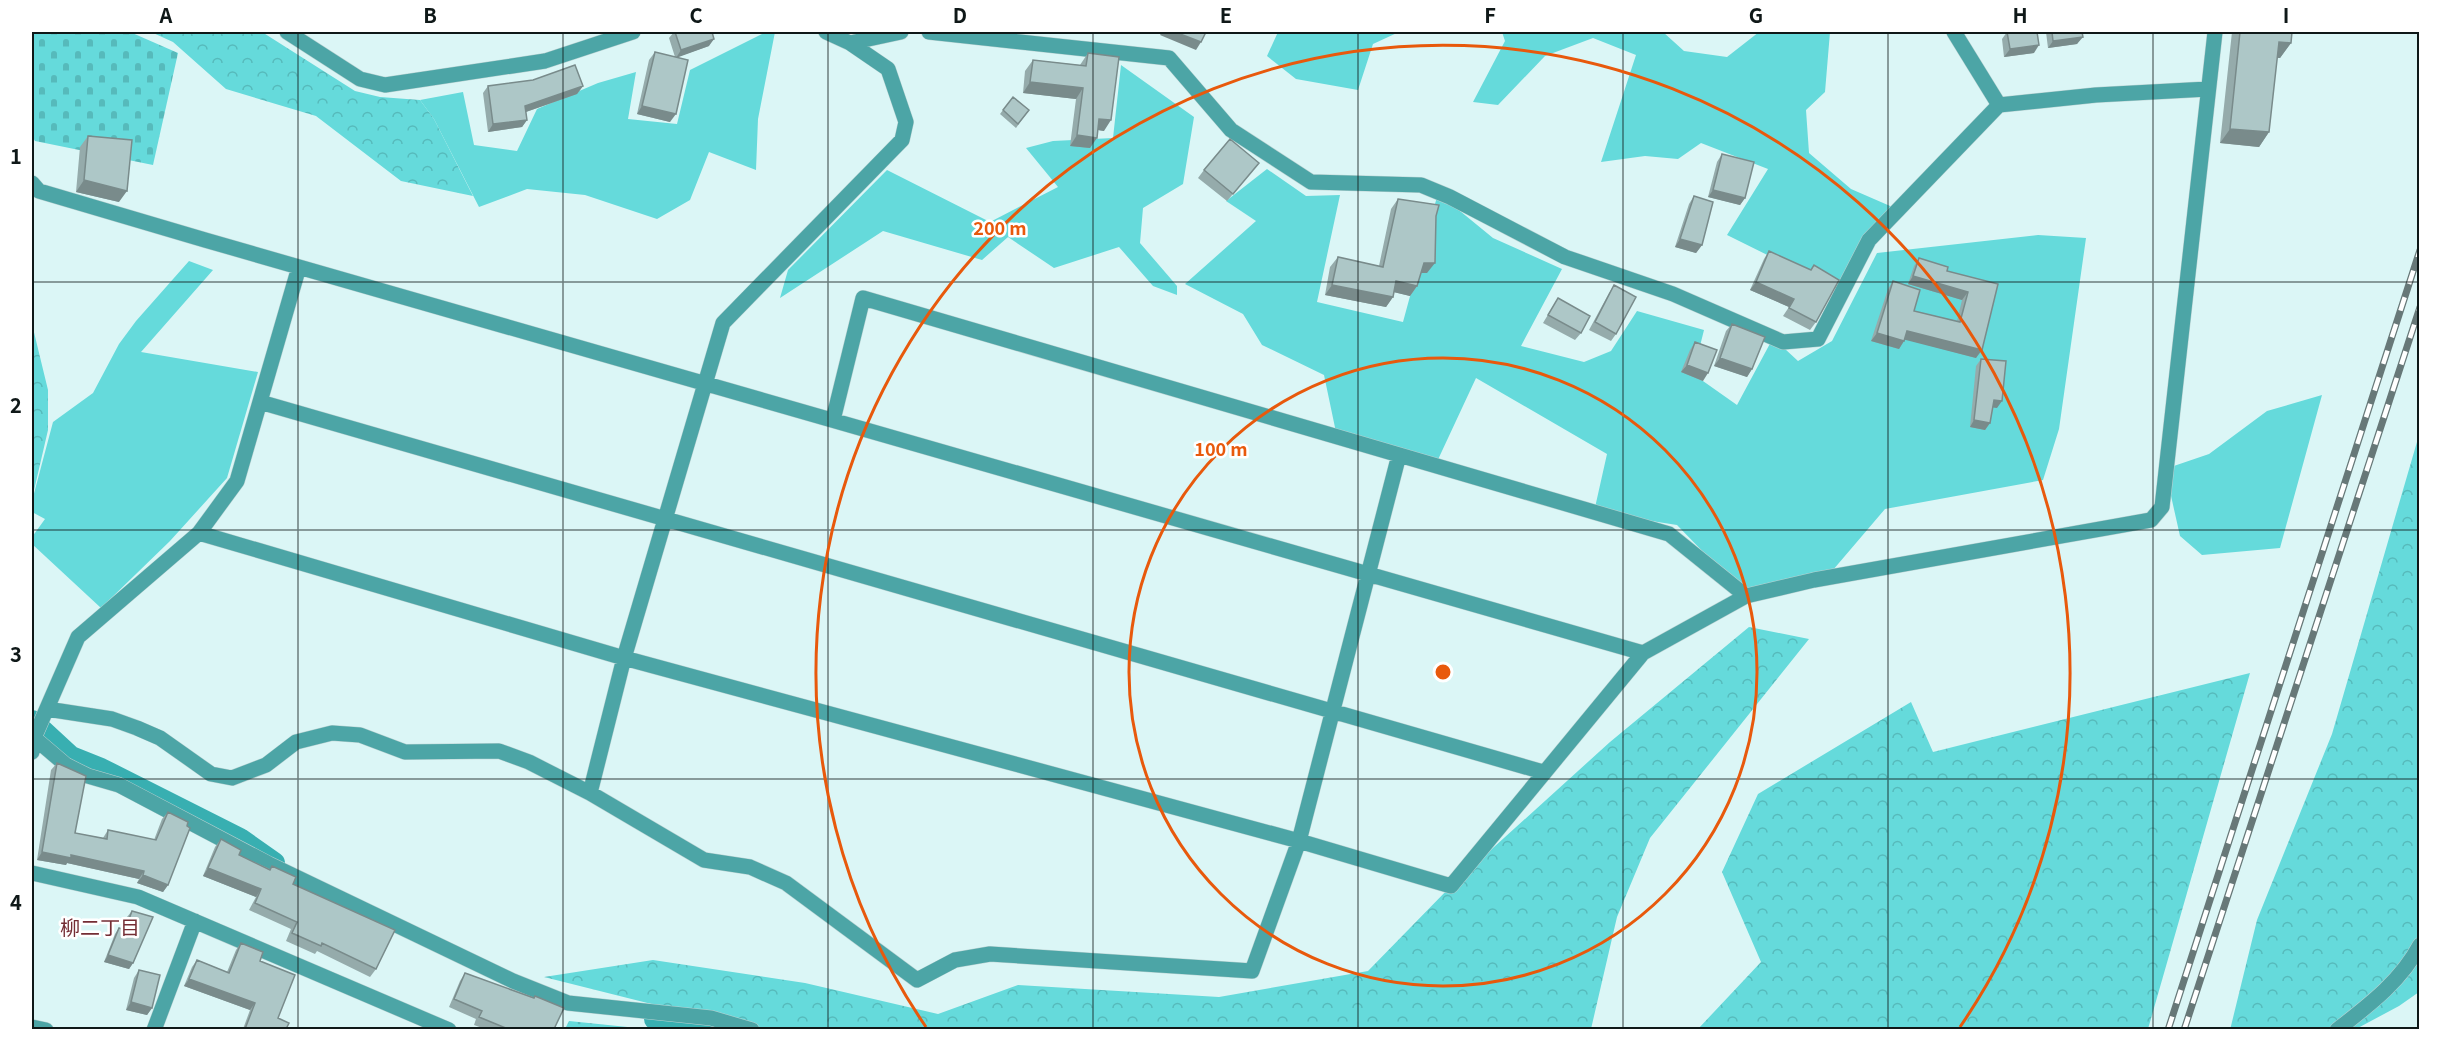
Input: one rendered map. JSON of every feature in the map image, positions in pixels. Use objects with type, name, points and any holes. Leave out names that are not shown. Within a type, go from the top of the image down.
[{"type":"street","points":[[288,32],[360,79],[385,85],[545,61],[633,32]]},
{"type":"street","points":[[590,793],[624,658],[723,323],[902,140],[906,122],[888,69],[850,43],[826,32]]},
{"type":"street","points":[[850,43],[901,32]]},
{"type":"street","points":[[929,32],[1169,58],[1231,130],[1311,182],[1421,185],[1450,197],[1565,257],[1673,294],[1783,342],[1818,339],[1869,240],[1999,105],[2096,95],[2208,89]]},
{"type":"street","points":[[1954,32],[1999,105]]},
{"type":"street","points":[[199,533],[624,658],[1299,841],[1451,886],[1643,653],[1746,596],[1814,580],[2151,520],[2162,507],[2215,32]]},
{"type":"street","points":[[32,183],[39,191],[299,267],[1643,653]]},
{"type":"street","points":[[299,267],[237,481],[199,533],[78,637],[32,742],[66,765],[88,776],[119,785],[269,864],[513,981],[568,1003],[711,1018],[752,1029]]},
{"type":"street","points":[[833,420],[862,298],[1668,534],[1746,596]]},
{"type":"street","points":[[260,402],[665,521],[1334,710],[1543,772]]},
{"type":"street","points":[[47,709],[112,719],[137,728],[160,738],[211,774],[232,778],[266,765],[296,742],[332,733],[360,735],[405,752],[498,751],[529,762],[590,793],[704,860],[750,867],[786,883],[917,980],[955,960],[990,954],[1252,971],[1299,841],[1370,575],[1399,455]]},
{"type":"street","points":[[32,873],[138,897],[449,1029]]},
{"type":"street","points":[[154,1029],[195,921]]},
{"type":"street","points":[[2337,1029],[2378,997],[2409,965],[2420,945]]},
{"type":"street","points":[[32,1027],[46,1029]]},
{"type":"green space","points":[[32,32],[130,32],[178,53],[153,165],[35,141],[32,136]]},
{"type":"green space","points":[[151,32],[262,32],[355,91],[380,97],[420,100],[434,119],[473,196],[401,181],[316,116],[226,89],[173,42]]},
{"type":"green space","points":[[766,32],[775,32],[758,119],[756,170],[709,152],[690,200],[657,219],[585,195],[527,189],[479,207],[434,119],[420,100],[463,92],[474,145],[517,151],[537,109],[598,83],[636,72],[628,119],[677,124],[690,70]]},
{"type":"green space","points":[[1278,32],[1399,32],[1373,44],[1358,90],[1296,79],[1267,56]]},
{"type":"green space","points":[[1502,32],[1663,32],[1684,51],[1727,57],[1759,32],[1830,32],[1825,92],[1806,110],[1809,153],[1851,189],[1897,209],[1838,290],[1727,235],[1768,169],[1701,143],[1678,159],[1645,156],[1601,162],[1636,55],[1593,38],[1545,56],[1498,105],[1473,102],[1505,41]]},
{"type":"green space","points":[[1121,65],[1194,117],[1183,184],[1143,208],[1140,243],[1177,286],[1177,295],[1153,286],[1119,247],[1054,268],[1008,237],[982,260],[883,231],[780,298],[788,270],[887,170],[990,222],[1058,187],[1026,148],[1053,141],[1113,138]]},
{"type":"green space","points":[[1267,169],[1306,196],[1340,195],[1317,302],[1403,322],[1438,193],[1493,238],[1562,269],[1521,346],[1584,362],[1611,351],[1637,311],[1704,330],[1693,374],[1737,405],[1773,338],[1798,361],[1832,341],[1877,253],[2038,235],[2086,238],[2059,429],[2043,480],[1885,509],[1827,577],[1746,596],[1677,525],[1594,512],[1607,454],[1476,378],[1435,466],[1337,437],[1324,375],[1262,345],[1243,314],[1185,284],[1256,221],[1226,201]]},
{"type":"green space","points":[[189,261],[213,270],[141,352],[258,372],[227,478],[170,541],[101,608],[32,544],[32,537],[45,519],[32,512],[32,501],[53,422],[93,393],[119,344],[136,321]]},
{"type":"green space","points":[[32,324],[48,390],[48,430],[32,499]]},
{"type":"green space","points":[[2322,395],[2280,548],[2202,555],[2180,536],[2165,469],[2209,454],[2267,411]]},
{"type":"green space","points":[[2419,435],[2419,992],[2399,1006],[2356,1029],[2230,1030],[2257,920],[2332,734]]},
{"type":"green space","points":[[1749,627],[1809,639],[1650,838],[1617,917],[1591,1029],[751,1029],[544,977],[653,960],[805,983],[938,1014],[1018,985],[1219,997],[1368,971],[1451,886],[1610,742]]},
{"type":"green space","points":[[2250,673],[2148,1029],[1698,1029],[1761,962],[1722,872],[1758,794],[1911,702],[1933,752]]},
{"type":"green space","points":[[569,1021],[647,1029],[565,1029]]},
{"type":"building","points":[[675,32],[712,32],[714,39],[681,50]]},
{"type":"building","points":[[1175,32],[1206,32],[1201,42]]},
{"type":"building","points":[[2007,32],[2037,32],[2039,45],[2010,49]]},
{"type":"building","points":[[2052,32],[2082,32],[2083,37],[2053,41]]},
{"type":"building","points":[[2240,32],[2292,32],[2291,43],[2279,42],[2269,132],[2230,129]]},
{"type":"building","points":[[655,52],[688,60],[676,114],[642,106]]},
{"type":"building","points":[[1088,53],[1119,57],[1111,120],[1099,119],[1097,138],[1077,135],[1083,88],[1030,82],[1033,60],[1086,66]]},
{"type":"building","points":[[575,65],[583,86],[525,106],[527,120],[493,124],[488,86],[533,80]]},
{"type":"building","points":[[1013,97],[1029,110],[1018,124],[1003,110]]},
{"type":"building","points":[[88,136],[132,140],[127,191],[84,180]]},
{"type":"building","points":[[1230,139],[1259,163],[1233,194],[1204,170]]},
{"type":"building","points":[[1722,154],[1754,162],[1745,198],[1713,190]]},
{"type":"building","points":[[1694,196],[1713,202],[1702,245],[1680,239]]},
{"type":"building","points":[[1398,199],[1439,205],[1436,216],[1435,263],[1424,263],[1417,286],[1396,281],[1393,297],[1332,285],[1338,257],[1383,267]]},
{"type":"building","points":[[1769,251],[1811,270],[1814,265],[1839,280],[1816,322],[1789,308],[1794,299],[1756,282]]},
{"type":"building","points":[[1919,258],[1948,267],[1947,271],[1998,284],[1982,350],[1907,331],[1904,341],[1877,333],[1893,281],[1920,290],[1914,311],[1960,322],[1968,292],[1913,276]]},
{"type":"building","points":[[1614,285],[1636,297],[1616,334],[1595,322]]},
{"type":"building","points":[[1558,298],[1590,316],[1581,333],[1548,315]]},
{"type":"building","points":[[1732,324],[1765,337],[1752,369],[1720,358]]},
{"type":"building","points":[[1695,342],[1717,350],[1708,373],[1687,365]]},
{"type":"building","points":[[1981,359],[2006,361],[2002,401],[1994,400],[1990,423],[1974,420]]},
{"type":"building","points":[[57,763],[86,776],[75,833],[107,839],[108,830],[156,840],[168,812],[188,822],[187,826],[190,828],[168,885],[143,875],[144,871],[71,855],[71,858],[42,852]]},
{"type":"building","points":[[221,839],[241,850],[239,855],[270,870],[272,866],[296,877],[293,884],[395,930],[376,969],[322,943],[321,946],[292,933],[297,922],[255,903],[261,889],[208,868]]},
{"type":"building","points":[[132,911],[153,917],[133,963],[108,955],[119,928],[125,930]]},
{"type":"building","points":[[241,943],[263,952],[260,961],[295,975],[278,1018],[289,1023],[286,1029],[245,1029],[255,1003],[189,979],[197,960],[229,973]]},
{"type":"building","points":[[139,970],[160,975],[152,1008],[131,1002]]},
{"type":"building","points":[[465,973],[564,1008],[554,1029],[508,1029],[479,1017],[482,1011],[454,999]]},
{"type":"waterway","points":[[32,721],[71,757],[101,769],[240,839],[274,863]]},
{"type":"waterway","points":[[655,1019],[684,1022],[709,1030]]},
{"type":"railway","points":[[2168,1030],[2420,250]]},
{"type":"railway","points":[[2184,1030],[2420,307]]},
{"type":"district","name":"柳二丁目","points":[[100,926]]}]
